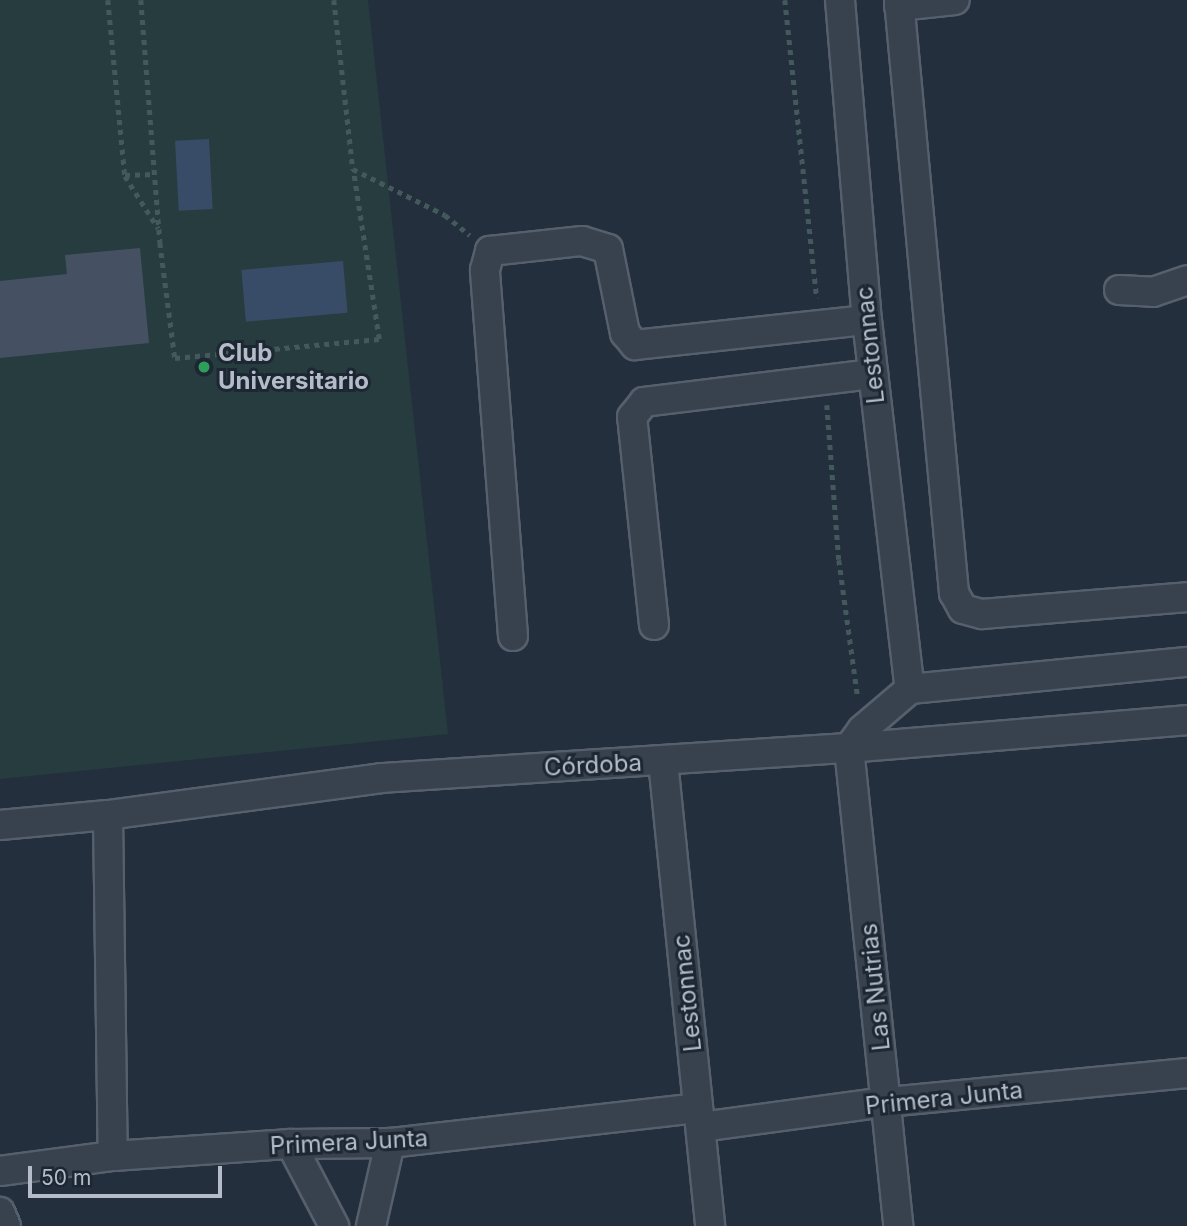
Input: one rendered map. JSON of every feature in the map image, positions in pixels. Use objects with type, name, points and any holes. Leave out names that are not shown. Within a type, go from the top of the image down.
[{"type":"street","name":"Lestonnac","points":[[840,0],[867,320],[910,689]]},
{"type":"street","points":[[956,0],[899,3],[954,593],[964,609],[982,614],[1187,597]]},
{"type":"street","points":[[513,636],[485,270],[489,251],[582,241],[608,248],[625,333],[635,345],[867,320]]},
{"type":"street","points":[[1119,290],[1153,292],[1187,280]]},
{"type":"street","points":[[654,625],[632,416],[644,402],[873,374]]},
{"type":"street","points":[[849,748],[862,730],[910,689],[1187,662]]},
{"type":"street","name":"Córdoba","points":[[0,825],[108,815],[382,778],[849,748],[1187,720]]},
{"type":"street","name":"Las Nutrias","points":[[849,748],[898,1226]]},
{"type":"street","name":"Lestonnac","points":[[663,761],[710,1226]]},
{"type":"street","points":[[108,815],[113,1156]]},
{"type":"street","name":"Primera Junta","points":[[0,1171],[113,1156],[291,1144],[390,1143],[887,1102],[1187,1073]]},
{"type":"street","points":[[371,1226],[390,1143]]},
{"type":"street","points":[[291,1144],[334,1226]]},
{"type":"street","points":[[0,1212],[6,1226]]},
{"type":"path","points":[[108,0],[125,175],[159,230]]},
{"type":"path","points":[[141,0],[159,230],[175,358],[379,339],[353,169],[334,0]]},
{"type":"path","points":[[353,169],[445,215],[489,251]]},
{"type":"path","points":[[125,175],[154,174]]},
{"type":"green space","name":"Club Universitario","points":[[0,0],[368,0],[448,734],[0,779]]},
{"type":"water","points":[[209,139],[213,209],[179,211],[175,141]]},
{"type":"water","points":[[343,261],[348,313],[246,322],[241,270]]},
{"type":"building","points":[[140,248],[149,343],[0,358],[0,281],[67,274],[65,255]]},
{"type":"place","name":"Club Universitario","points":[[204,367]]}]
